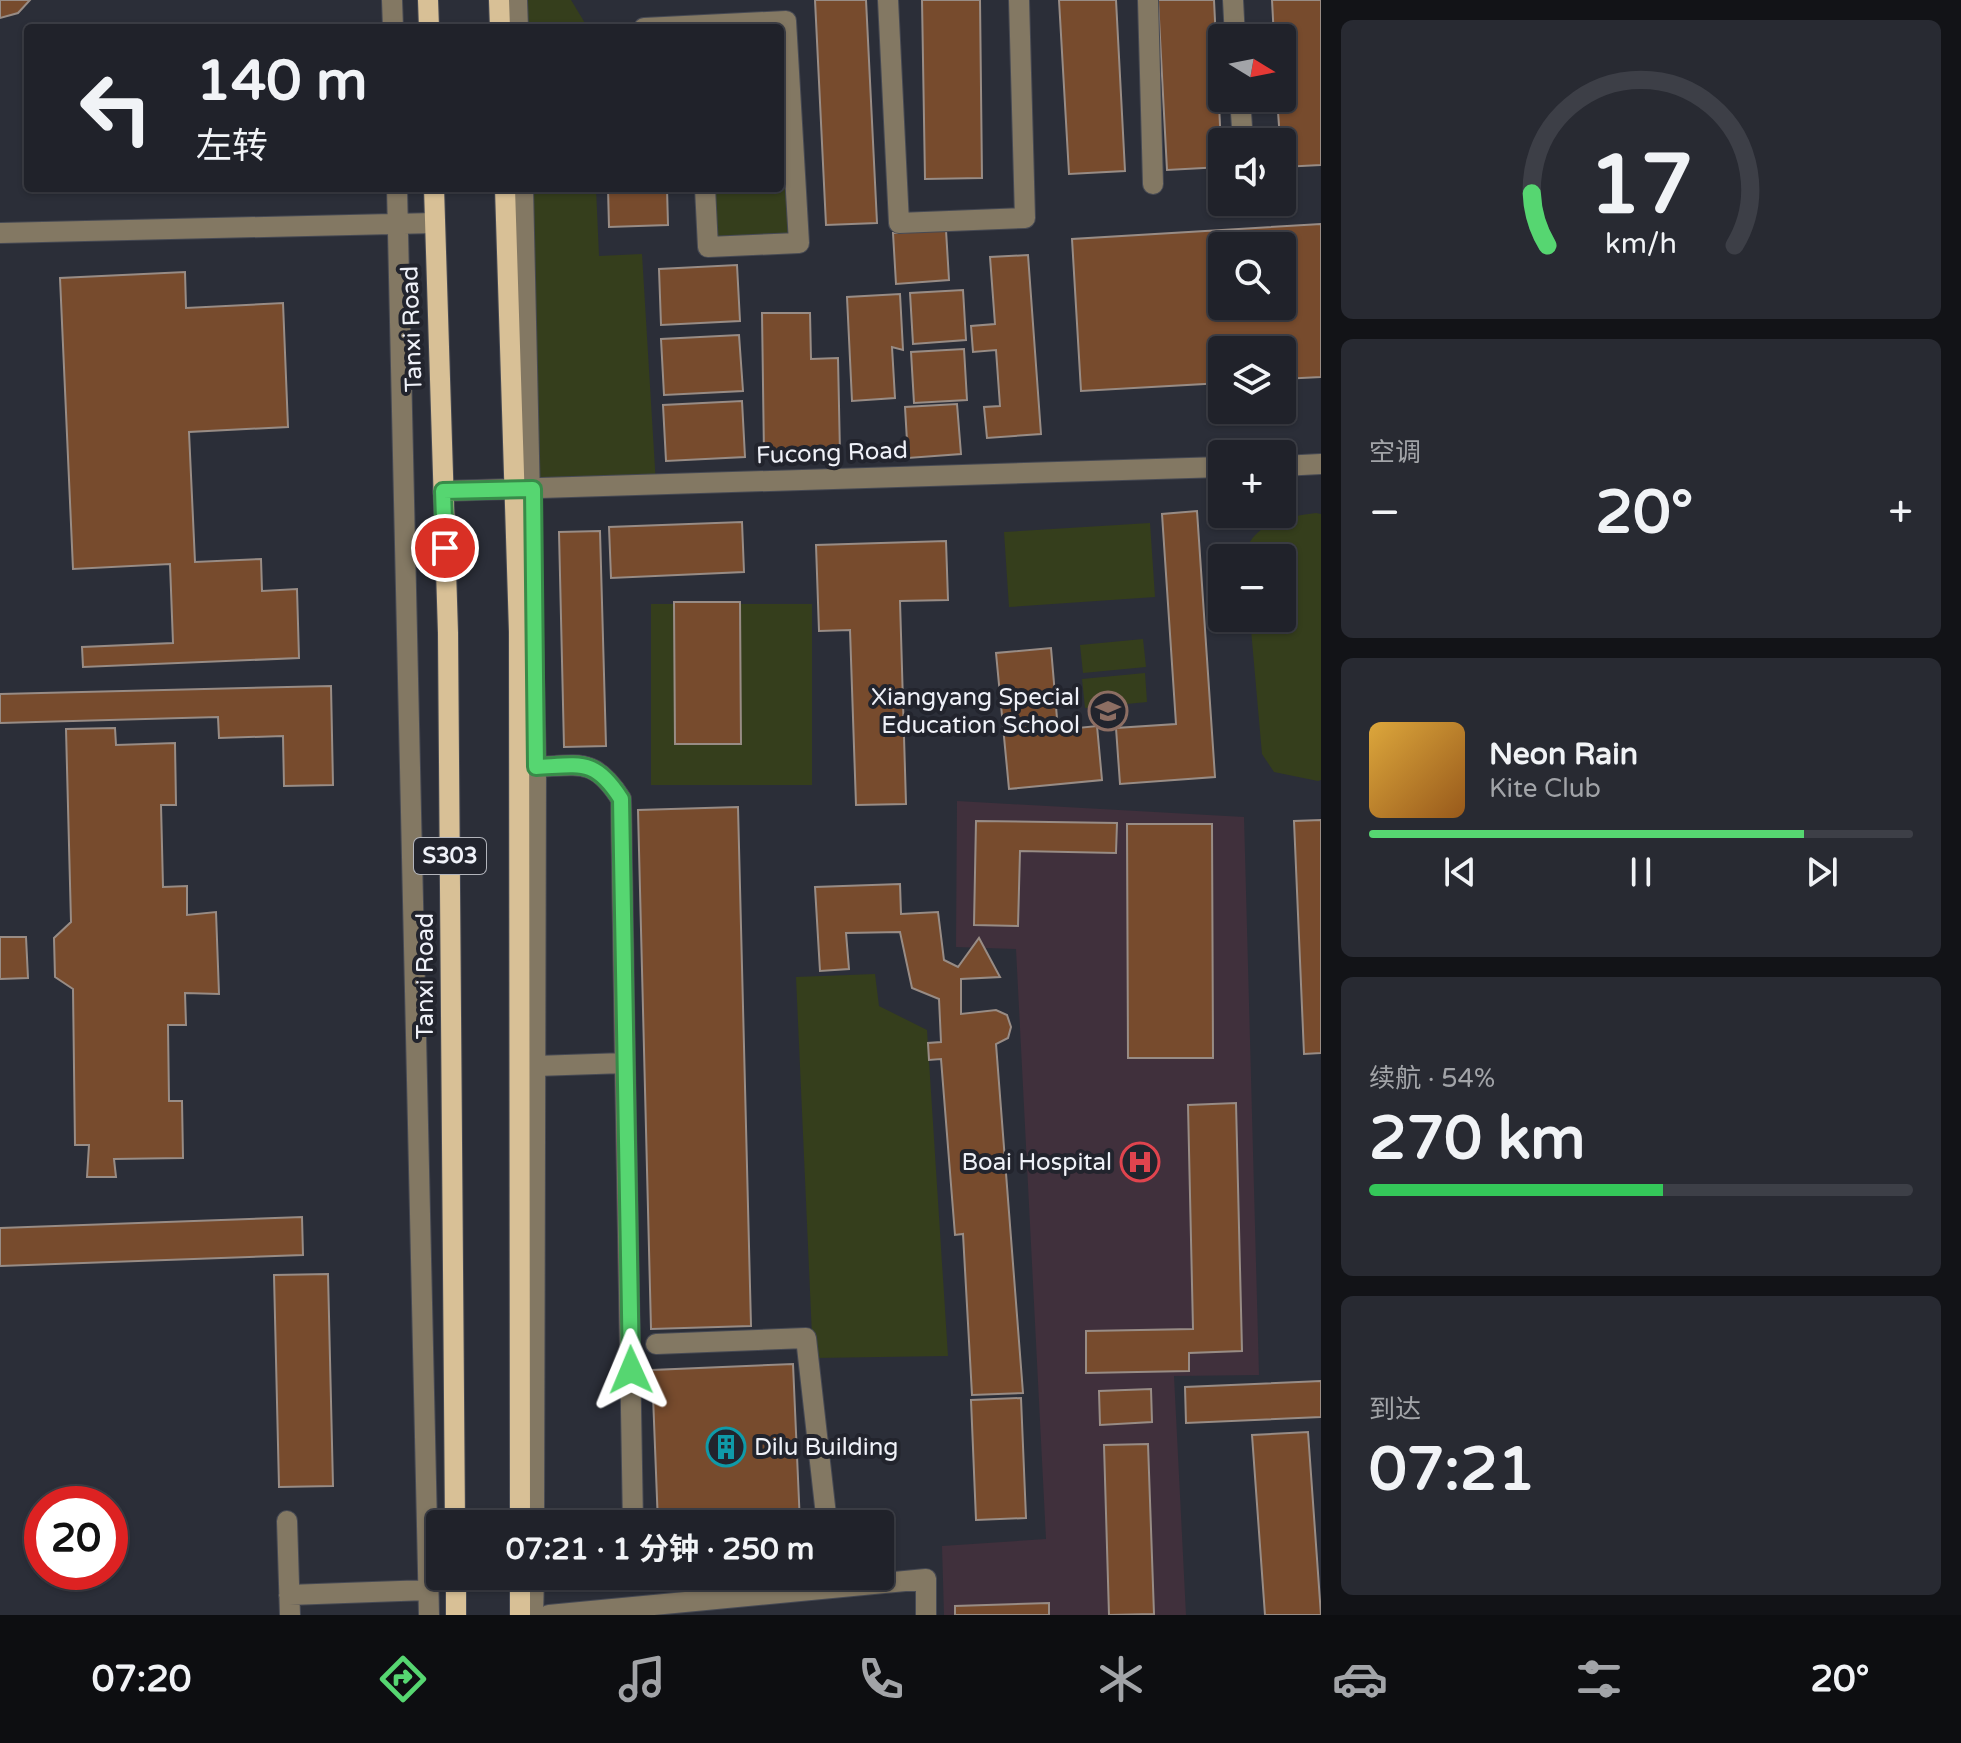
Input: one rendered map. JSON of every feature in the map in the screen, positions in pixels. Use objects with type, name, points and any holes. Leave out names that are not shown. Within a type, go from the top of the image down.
[{"type":"main road","points":[[428,0],[429,24]]},
{"type":"main road","points":[[499,0],[500,24]]},
{"type":"main road","name":"Tanxi Road","points":[[434,192],[448,633],[455,1510]]},
{"type":"main road","name":"S303","points":[[505,192],[524,489],[519,632],[520,1510]]},
{"type":"main road","points":[[456,1590],[456,1615]]},
{"type":"main road","points":[[520,1590],[520,1615]]},
{"type":"street","points":[[392,0],[393,24]]},
{"type":"street","points":[[517,0],[518,24]]},
{"type":"street","points":[[888,0],[899,223],[1025,218],[1019,0]]},
{"type":"street","points":[[1148,0],[1153,184]]},
{"type":"street","points":[[1233,0],[1234,24]]},
{"type":"street","points":[[705,192],[708,247],[799,243],[786,21],[741,24]]},
{"type":"street","points":[[397,192],[426,1510]]},
{"type":"street","points":[[523,192],[524,489],[536,767],[534,1510]]},
{"type":"street","points":[[0,233],[435,223]]},
{"type":"street","points":[[1296,465],[1321,464]]},
{"type":"street","name":"Fucong Road","points":[[443,491],[1208,467]]},
{"type":"street","points":[[536,767],[582,766],[604,773],[621,799],[633,1510]]},
{"type":"street","points":[[536,1066],[625,1063]]},
{"type":"street","points":[[656,1344],[806,1338],[825,1510]]},
{"type":"street","points":[[287,1521],[289,1605],[428,1590],[429,1615]]},
{"type":"street","points":[[894,1580],[926,1579],[926,1615]]},
{"type":"street","points":[[533,1615],[534,1590]]},
{"type":"street","points":[[549,1615],[763,1590]]},
{"type":"shaded area","name":"Boai Hospital","points":[[957,801],[1244,817],[1259,1375],[1174,1376],[1186,1615],[944,1615],[942,1546],[1046,1539],[1016,949],[956,947]]},
{"type":"green space","points":[[517,0],[571,0],[586,24],[518,24]]},
{"type":"green space","points":[[784,73],[799,243],[708,247],[705,192],[784,192]]},
{"type":"green space","points":[[523,192],[596,192],[599,256],[642,254],[656,485],[533,489]]},
{"type":"green space","points":[[1321,514],[1321,780],[1318,781],[1274,772],[1262,754],[1251,632],[1296,632],[1296,544],[1249,544],[1264,528],[1296,528],[1296,517]]},
{"type":"green space","points":[[1150,523],[1155,597],[1009,607],[1004,532]]},
{"type":"green space","points":[[651,604],[812,604],[812,785],[651,785]]},
{"type":"green space","points":[[1143,639],[1146,667],[1083,673],[1080,645]]},
{"type":"green space","points":[[1145,673],[1147,702],[1085,708],[1082,679]]},
{"type":"green space","points":[[875,974],[879,1006],[927,1030],[948,1356],[813,1358],[796,977]]},
{"type":"building","points":[[0,0],[30,0],[18,13],[0,18]]},
{"type":"building","points":[[815,0],[866,0],[877,223],[826,225]]},
{"type":"building","points":[[922,0],[980,0],[982,178],[925,179]]},
{"type":"building","points":[[1059,0],[1116,0],[1125,171],[1069,174]]},
{"type":"building","points":[[1158,0],[1214,0],[1215,24],[1208,24],[1208,112],[1219,112],[1220,128],[1208,128],[1208,168],[1167,170]]},
{"type":"building","points":[[1272,0],[1321,0],[1321,165],[1296,166],[1296,128],[1279,128],[1278,112],[1296,112],[1296,24],[1273,24]]},
{"type":"building","points":[[608,192],[667,192],[668,225],[609,227]]},
{"type":"building","points":[[1321,224],[1321,377],[1296,378],[1296,336],[1208,336],[1208,384],[1081,391],[1072,239]]},
{"type":"building","points":[[946,230],[949,280],[896,284],[893,233]]},
{"type":"building","points":[[1028,255],[1041,434],[987,438],[984,407],[1000,406],[996,350],[973,352],[971,326],[995,324],[990,257]]},
{"type":"building","points":[[737,265],[740,321],[661,325],[659,269]]},
{"type":"building","points":[[185,272],[186,308],[283,303],[288,427],[189,432],[195,562],[261,559],[262,591],[297,589],[299,658],[83,667],[82,647],[173,643],[170,564],[73,569],[60,278]]},
{"type":"building","points":[[963,290],[966,340],[913,344],[910,293]]},
{"type":"building","points":[[900,294],[903,350],[892,347],[895,398],[852,401],[847,297]]},
{"type":"building","points":[[762,313],[810,313],[811,359],[838,358],[840,454],[764,455]]},
{"type":"building","points":[[739,335],[743,391],[664,395],[661,339]]},
{"type":"building","points":[[964,349],[967,400],[914,403],[911,352]]},
{"type":"building","points":[[742,401],[745,457],[666,461],[663,405]]},
{"type":"building","points":[[957,404],[961,454],[908,458],[905,407]]},
{"type":"building","points":[[1197,511],[1215,777],[1120,784],[1116,728],[1176,724],[1162,514]]},
{"type":"building","points":[[742,522],[744,572],[611,578],[609,527]]},
{"type":"building","points":[[600,531],[606,746],[564,747],[559,532]]},
{"type":"building","points":[[946,541],[948,600],[900,601],[906,804],[856,805],[850,630],[819,631],[816,545]]},
{"type":"building","points":[[674,602],[740,602],[741,744],[675,744]]},
{"type":"building","points":[[1051,648],[1058,730],[1097,726],[1102,780],[1009,789],[996,653]]},
{"type":"building","points":[[331,686],[333,785],[284,786],[283,736],[219,738],[218,717],[0,723],[0,694]]},
{"type":"building","points":[[115,728],[116,745],[175,743],[176,805],[161,805],[163,887],[187,886],[187,915],[216,912],[219,994],[185,993],[186,1025],[168,1025],[169,1101],[182,1101],[183,1158],[114,1159],[116,1177],[87,1177],[89,1145],[75,1145],[73,989],[55,977],[54,938],[71,922],[66,729]]},
{"type":"building","points":[[738,807],[751,1326],[651,1329],[638,810]]},
{"type":"building","points":[[1321,820],[1321,1053],[1304,1054],[1294,821]]},
{"type":"building","points":[[976,821],[1117,823],[1116,853],[1020,851],[1018,926],[974,925]]},
{"type":"building","points":[[1127,824],[1212,824],[1213,1058],[1128,1058]]},
{"type":"building","points":[[900,884],[901,914],[938,912],[944,960],[958,967],[979,938],[1000,977],[961,979],[961,1014],[996,1010],[1007,1015],[1011,1027],[1008,1038],[996,1044],[1023,1393],[972,1395],[963,1234],[955,1235],[941,1059],[929,1060],[928,1043],[941,1042],[939,999],[912,988],[900,932],[846,933],[849,969],[820,971],[815,887]]},
{"type":"building","points":[[0,937],[26,937],[28,978],[0,979]]},
{"type":"building","points":[[1236,1103],[1242,1351],[1189,1353],[1189,1371],[1086,1373],[1086,1331],[1193,1329],[1188,1105]]},
{"type":"building","points":[[302,1217],[303,1255],[0,1266],[0,1228]]},
{"type":"building","points":[[328,1274],[333,1486],[279,1487],[274,1275]]},
{"type":"building","name":"Dilu Building","points":[[793,1364],[799,1510],[657,1510],[652,1370]]},
{"type":"building","points":[[1321,1381],[1321,1417],[1186,1423],[1185,1387]]},
{"type":"building","points":[[1151,1389],[1152,1422],[1100,1425],[1099,1391]]},
{"type":"building","points":[[1021,1398],[1026,1518],[976,1520],[971,1400]]},
{"type":"building","points":[[1308,1432],[1321,1615],[1265,1615],[1252,1435]]},
{"type":"building","points":[[1148,1444],[1154,1614],[1109,1615],[1104,1445]]},
{"type":"building","points":[[1049,1603],[1049,1615],[955,1615],[955,1606]]},
{"type":"place","name":"Xiangyang Special Education School","points":[[1108,711]]},
{"type":"place","name":"Boai Hospital","points":[[1140,1162]]},
{"type":"place","name":"Dilu Building","points":[[726,1447]]},
{"type":"route","points":[[445,548],[443,491],[533,489],[536,767],[582,766],[604,773],[621,799],[631,1370]]}]
